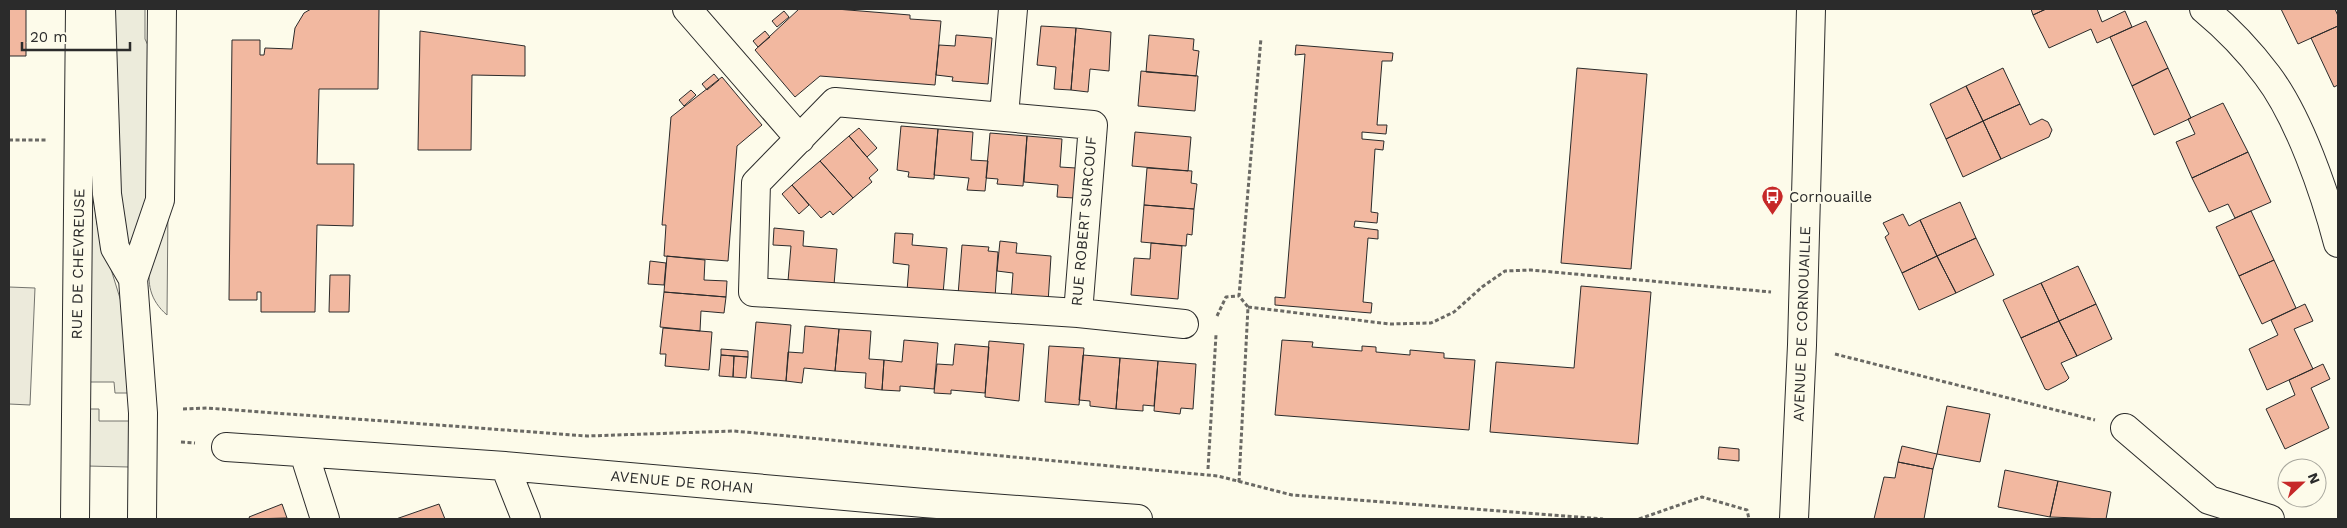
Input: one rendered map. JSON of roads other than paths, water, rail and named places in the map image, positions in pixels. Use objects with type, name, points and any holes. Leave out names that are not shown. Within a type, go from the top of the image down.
[{"type":"street","name":"RUE DE CHEVREUSE","points":[[75,519],[80,9]]},
{"type":"street","name":"RUE DE CHEVREUSE","points":[[101,9],[107,194],[115,248],[133,279]]},
{"type":"street","name":"RUE DE CHEVREUSE","points":[[142,519],[143,413],[133,279],[160,200],[162,9]]},
{"type":"street","points":[[687,9],[800,139]]},
{"type":"street","points":[[1004,116],[1013,9]]},
{"type":"street","name":"AVENUE DE CORNOUAILLE","points":[[1794,519],[1804,295],[1811,9]]},
{"type":"street","points":[[2204,9],[2225,27],[2268,76],[2298,128],[2330,209],[2338,243]]},
{"type":"street","name":"RUE ROBERT SURCOUF","points":[[835,102],[1004,116],[1093,124],[1078,313],[753,292],[756,183],[835,102]]},
{"type":"street","points":[[1078,313],[1184,324]]},
{"type":"street","points":[[2125,428],[2209,500],[2270,519]]},
{"type":"street","name":"AVENUE DE ROHAN","points":[[226,447],[505,466],[927,511],[1138,519]]},
{"type":"street","points":[[304,453],[325,519]]},
{"type":"street","points":[[505,466],[526,519]]},
{"type":"place","name":"Cornouaille","points":[[1773,216]]}]
